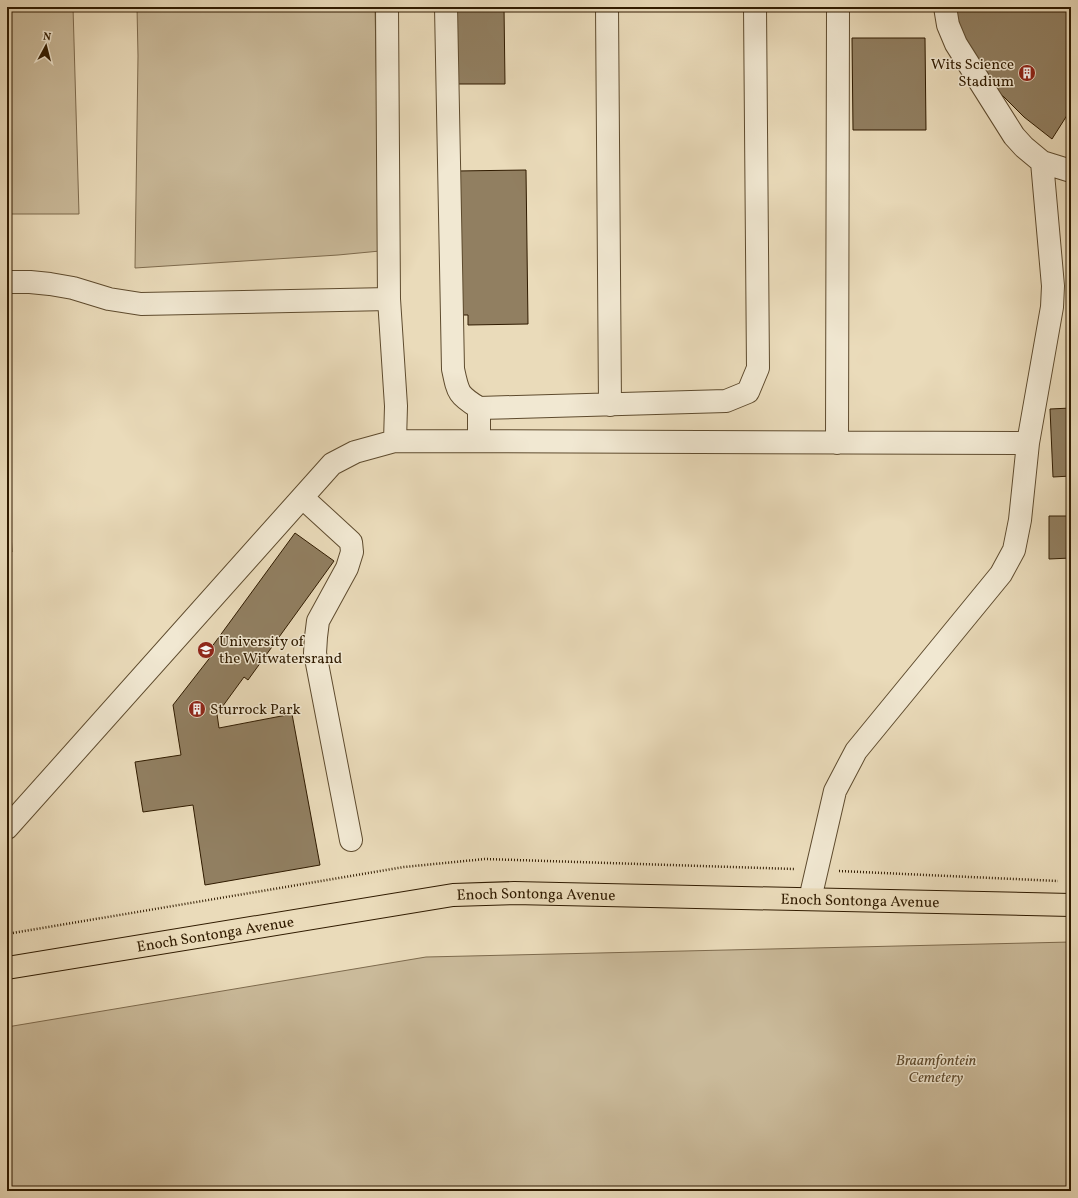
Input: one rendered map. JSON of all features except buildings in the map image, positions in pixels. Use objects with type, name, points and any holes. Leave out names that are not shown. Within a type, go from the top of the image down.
[{"type":"main road","name":"Enoch Sontonga Avenue","points":[[7,968],[453,895],[514,893],[1071,905]]},
{"type":"lane","points":[[387,7],[389,299],[396,406],[395,441]]},
{"type":"lane","points":[[446,7],[453,369],[456,387],[463,398],[479,408],[726,401],[748,392],[758,368],[755,7]]},
{"type":"lane","points":[[607,7],[610,405]]},
{"type":"lane","points":[[837,443],[838,7]]},
{"type":"lane","points":[[945,7],[948,26],[956,44],[1014,136],[1024,147],[1042,162],[1071,171]]},
{"type":"lane","points":[[810,900],[835,791],[856,751],[1001,574],[1014,550],[1020,520],[1028,443],[1052,307],[1053,286],[1042,162]]},
{"type":"lane","points":[[7,282],[50,284],[73,288],[115,300],[141,304],[389,299]]},
{"type":"lane","points":[[479,408],[479,442]]},
{"type":"lane","points":[[7,828],[332,464],[356,452],[395,441],[1028,443]]},
{"type":"lane","points":[[303,498],[351,542],[352,552],[347,568],[318,621],[315,653],[351,840]]},
{"type":"green space","points":[[7,7],[73,7],[79,214],[7,214]]},
{"type":"green space","points":[[137,7],[375,7],[380,251],[135,268],[138,56]]},
{"type":"green space","points":[[7,346],[10,411],[7,411]]},
{"type":"green space","points":[[7,452],[12,552],[7,552]]},
{"type":"green space","name":"Braamfontein Cemetery","points":[[1071,942],[1071,1191],[7,1191],[7,1027],[426,957]]},
{"type":"place","name":"Wits Science Stadium","points":[[1027,73]]},
{"type":"place","name":"University of the Witwatersrand","points":[[206,650]]},
{"type":"place","name":"Sturrock Park","points":[[197,709]]}]
